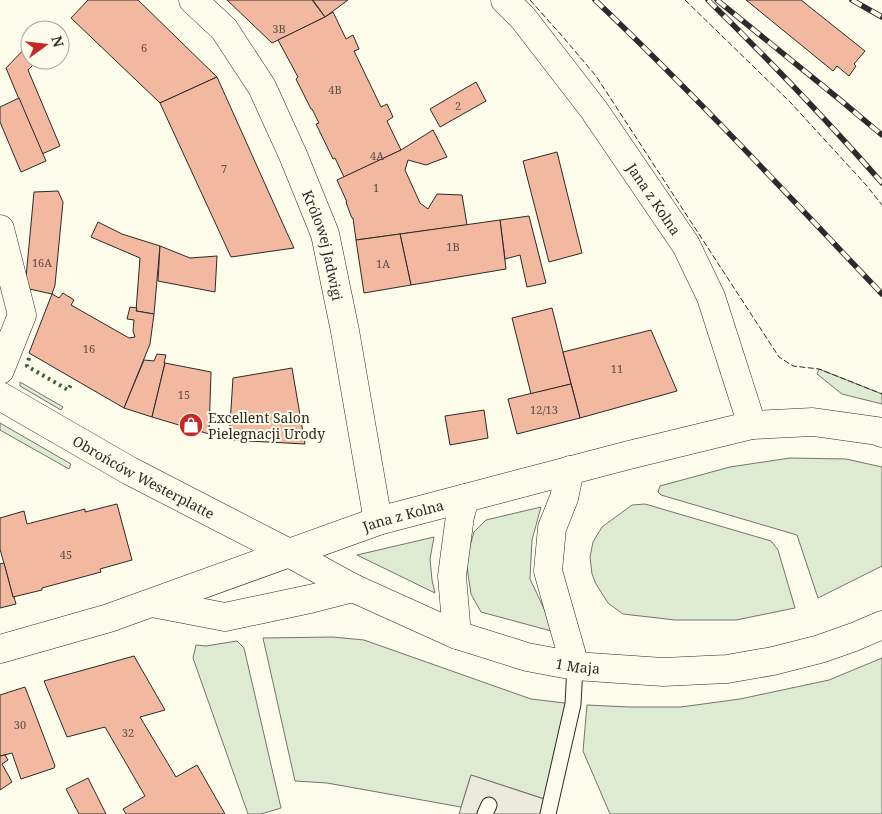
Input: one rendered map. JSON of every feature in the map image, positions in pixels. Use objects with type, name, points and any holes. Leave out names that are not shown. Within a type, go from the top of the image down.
[{"type":"street","name":"Królowej Jadwigi","points":[[193,0],[224,29],[262,87],[293,155],[325,234],[345,331],[378,521]]},
{"type":"street","name":"Jana z Kolna","points":[[505,0],[523,18],[594,110],[686,245],[710,297],[752,425]]},
{"type":"street","points":[[0,229],[22,315],[0,370]]},
{"type":"street","name":"Obrońców Westerplatte","points":[[0,396],[130,471],[289,554]]},
{"type":"street","name":"Jana z Kolna","points":[[0,649],[109,618],[378,521],[570,470],[752,425],[813,422],[882,433]]},
{"type":"street","points":[[570,470],[564,498],[552,528],[548,571],[575,666]]},
{"type":"street","points":[[457,635],[452,576],[460,516],[465,498]]},
{"type":"street","name":"1 Maja","points":[[289,554],[353,588],[457,635],[527,657],[575,666],[663,672],[727,669],[773,661],[820,649],[882,625]]},
{"type":"street","points":[[151,603],[225,617],[353,588]]},
{"type":"lane","points":[[548,814],[573,704],[575,666]]},
{"type":"green space","points":[[819,369],[882,394],[882,404],[842,394],[817,374]]},
{"type":"green space","points":[[20,382],[63,407],[61,410],[20,386]]},
{"type":"green space","points":[[0,423],[71,464],[69,469],[0,430]]},
{"type":"green space","points":[[790,458],[846,459],[882,467],[882,566],[818,598],[797,535],[661,495],[658,492],[660,486],[730,467]]},
{"type":"green space","points":[[645,504],[771,541],[778,550],[795,608],[736,620],[675,620],[623,614],[608,603],[596,584],[592,574],[590,557],[593,542],[602,527],[632,505]]},
{"type":"green space","points":[[541,507],[532,540],[530,579],[555,632],[481,612],[471,594],[466,560],[474,532],[486,520]]},
{"type":"green space","points":[[434,537],[430,559],[435,593],[357,555]]},
{"type":"green space","points":[[333,637],[364,640],[531,699],[573,704],[551,801],[471,775],[461,807],[327,783],[295,781],[263,638]]},
{"type":"green space","points":[[237,641],[244,648],[281,808],[261,814],[248,814],[193,658],[196,645],[206,646]]},
{"type":"green space","points":[[882,658],[882,814],[610,814],[583,751],[587,705],[681,707],[740,699],[829,680]]},
{"type":"shaded area","points":[[471,775],[547,800],[542,814],[459,814]]},
{"type":"building","points":[[88,0],[138,0],[217,77],[160,103],[71,18]]},
{"type":"building","points":[[227,0],[312,0],[325,17],[272,43]]},
{"type":"building","points":[[313,0],[348,0],[325,17]]},
{"type":"building","points":[[746,0],[801,0],[865,51],[854,64],[856,66],[849,76],[837,66],[833,71]]},
{"type":"building","points":[[333,12],[346,39],[353,35],[359,49],[354,51],[381,107],[387,104],[393,117],[387,121],[401,150],[344,177],[316,124],[319,123],[296,79],[298,77],[278,40]]},
{"type":"building","points":[[20,53],[20,70],[28,70],[60,146],[42,154],[6,68]]},
{"type":"building","points":[[217,77],[294,248],[231,257],[160,103]]},
{"type":"building","points":[[476,82],[486,101],[440,127],[430,109]]},
{"type":"building","points":[[19,98],[46,161],[21,172],[0,122],[0,107]]},
{"type":"building","points":[[433,130],[447,157],[426,165],[408,160],[405,170],[420,203],[428,209],[437,194],[462,195],[467,225],[356,240],[353,218],[337,180],[401,150]]},
{"type":"building","points":[[557,152],[582,253],[549,262],[523,161]]},
{"type":"building","points":[[58,191],[63,202],[55,285],[52,294],[25,288],[34,192]]},
{"type":"building","points":[[529,216],[546,283],[527,287],[520,255],[505,259],[500,220]]},
{"type":"building","points":[[500,220],[506,269],[411,285],[400,234]]},
{"type":"building","points":[[98,222],[122,234],[160,246],[154,314],[136,311],[140,258],[91,237]]},
{"type":"building","points":[[400,234],[411,285],[364,293],[356,240]]},
{"type":"building","points":[[160,246],[190,258],[217,256],[215,292],[158,281]]},
{"type":"building","points":[[63,293],[74,300],[71,305],[129,338],[135,337],[133,331],[134,320],[127,319],[130,307],[137,308],[136,311],[154,314],[150,344],[124,408],[29,353],[52,294],[59,298]]},
{"type":"building","points":[[552,308],[571,384],[531,394],[512,318]]},
{"type":"building","points":[[651,330],[677,391],[580,418],[563,352]]},
{"type":"building","points":[[157,354],[166,355],[152,417],[124,408],[144,360],[154,361]]},
{"type":"building","points":[[165,363],[211,372],[209,434],[152,417]]},
{"type":"building","points":[[292,368],[305,444],[229,440],[233,378]]},
{"type":"building","points":[[571,384],[580,418],[517,434],[508,399]]},
{"type":"building","points":[[484,410],[488,438],[450,445],[445,416]]},
{"type":"building","points":[[117,504],[132,560],[100,569],[101,572],[13,597],[0,549],[0,518],[24,511],[27,524],[85,509],[85,512]]},
{"type":"building","points":[[4,563],[16,604],[0,608],[0,564]]},
{"type":"building","points":[[134,656],[165,710],[140,717],[176,777],[197,765],[225,814],[126,814],[123,809],[145,796],[105,727],[67,737],[44,681]]},
{"type":"building","points":[[25,687],[55,766],[54,768],[21,779],[12,753],[0,756],[0,695]]},
{"type":"building","points":[[5,755],[8,760],[2,764],[12,782],[0,790],[0,756]]},
{"type":"building","points":[[88,778],[106,814],[79,814],[66,789]]},
{"type":"railway","points":[[595,0],[705,108],[882,294]]},
{"type":"railway","points":[[708,0],[753,44],[882,183]]},
{"type":"railway","points":[[717,0],[882,135]]},
{"type":"railway","points":[[852,0],[882,17]]},
{"type":"hedge","points":[[29,358],[27,366],[68,390],[72,383]]},
{"type":"fence","points":[[530,0],[596,76],[779,357],[793,366],[819,369],[882,394]]},
{"type":"fence","points":[[685,0],[791,103],[882,205]]},
{"type":"place","name":"Excellent Salon Pielegnacji Urody","points":[[191,425]]}]
